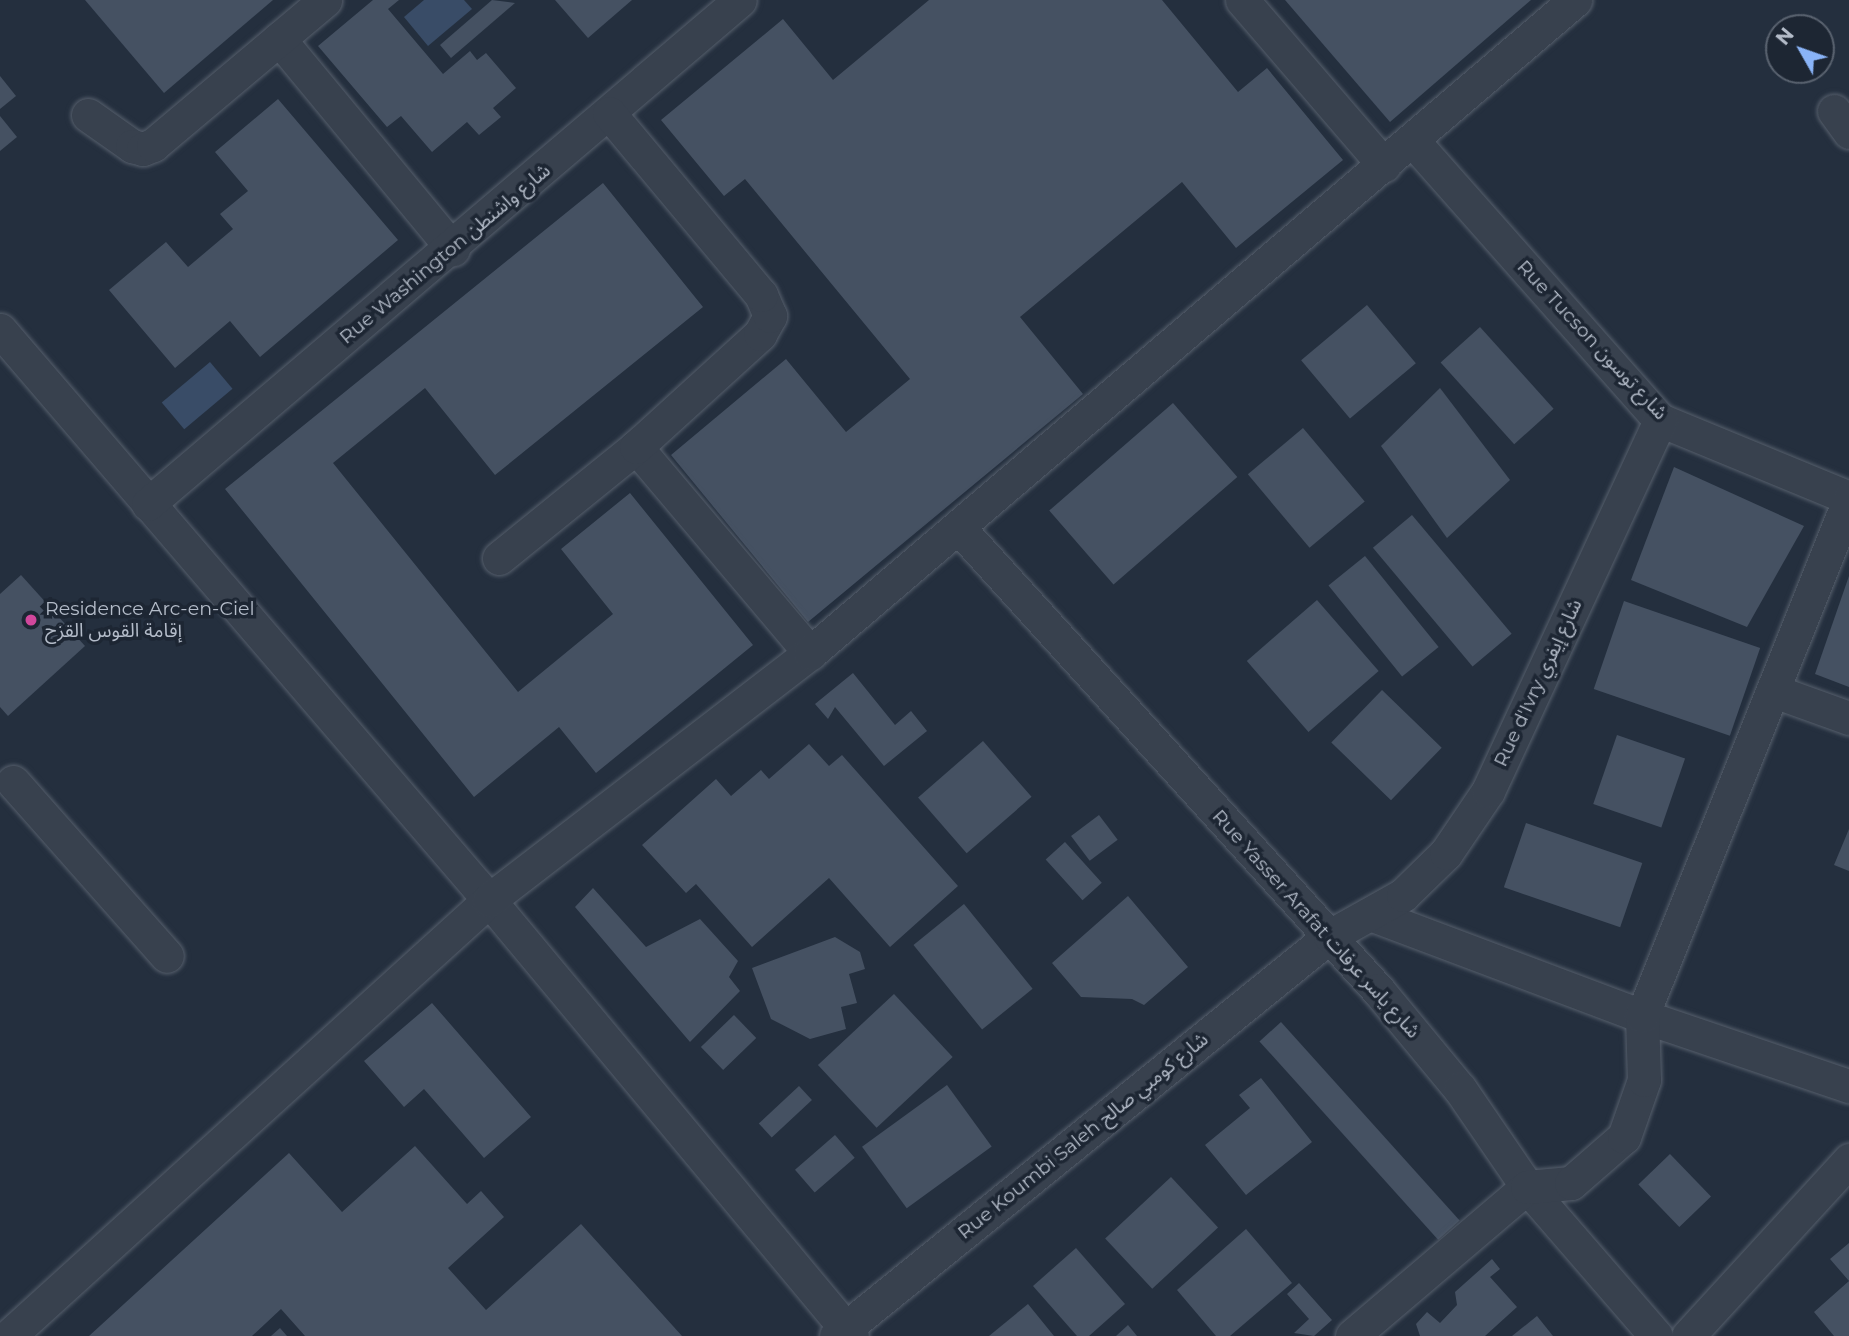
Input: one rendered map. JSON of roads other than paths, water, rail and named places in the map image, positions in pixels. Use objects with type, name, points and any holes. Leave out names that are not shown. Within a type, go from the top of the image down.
[{"type":"street","points":[[88,114],[143,149],[325,0]]},
{"type":"street","name":"Rue Washington شارع واشنطن","points":[[148,505],[453,248],[740,0]]},
{"type":"street","points":[[1242,0],[1384,165]]},
{"type":"street","points":[[9,1336],[489,900],[810,653],[1576,0]]},
{"type":"street","points":[[279,39],[453,248]]},
{"type":"street","points":[[499,558],[636,447],[760,334],[770,316],[761,295],[609,113]]},
{"type":"street","name":"Rue Tucson شارع توسون","points":[[1413,141],[1660,420],[1849,499]]},
{"type":"street","points":[[0,330],[489,900],[844,1333]]},
{"type":"street","name":"Rue d'Ivry شارع إيفري","points":[[1330,936],[1373,915],[1403,895],[1446,853],[1488,790],[1660,420]]},
{"type":"street","points":[[636,447],[810,653]]},
{"type":"street","points":[[1352,1336],[1527,1186],[1571,1183],[1624,1137],[1644,1080],[1642,1016],[1849,499]]},
{"type":"street","name":"Rue Yasser Arafat شارع ياسر عرفات","points":[[957,527],[1330,936],[1461,1089],[1527,1186],[1656,1336]]},
{"type":"street","points":[[1774,691],[1849,718]]},
{"type":"street","points":[[4,781],[167,956]]},
{"type":"street","points":[[1373,915],[1642,1016],[1849,1086]]},
{"type":"street","name":"Rue Koumbi Saleh شارع كومبي صالح","points":[[844,1333],[1330,936]]},
{"type":"street","points":[[1688,1336],[1849,1160]]},
{"type":"water","points":[[424,0],[464,0],[472,9],[428,46],[404,17]]},
{"type":"water","points":[[210,362],[232,389],[184,429],[162,402]]},
{"type":"place","name":"Residence Arc-en-Ciel إقامة القوس القزح","points":[[31,620]]}]
